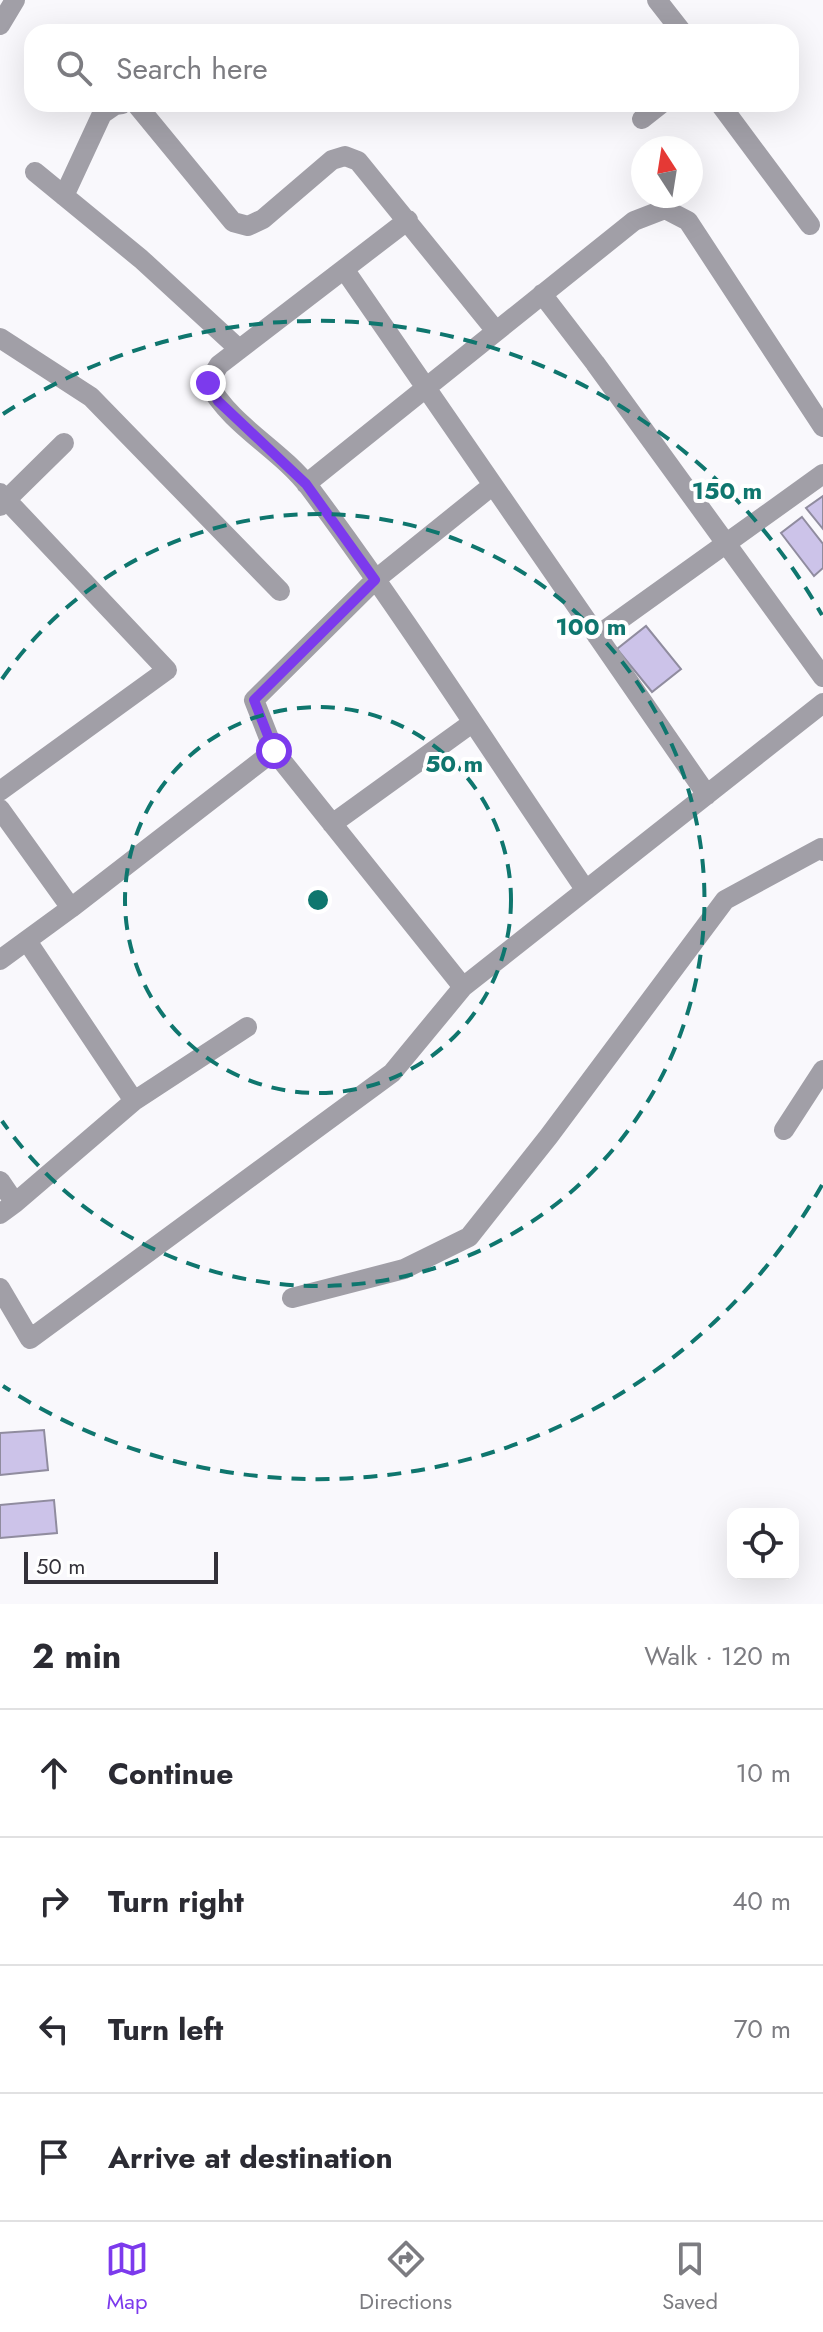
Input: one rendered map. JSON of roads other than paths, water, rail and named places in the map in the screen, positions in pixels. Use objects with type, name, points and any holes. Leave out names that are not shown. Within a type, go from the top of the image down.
[{"type":"street","points":[[0,25],[15,0]]},
{"type":"street","points":[[657,0],[676,24]]},
{"type":"street","points":[[64,196],[105,112]]},
{"type":"street","points":[[143,112],[233,222],[248,226],[263,219],[332,160],[345,156],[358,161],[496,331]]},
{"type":"street","points":[[642,119],[651,112]]},
{"type":"street","points":[[726,112],[810,225]]},
{"type":"street","points":[[35,172],[141,259],[239,349]]},
{"type":"street","points":[[306,484],[634,221],[665,209],[688,221],[823,427]]},
{"type":"street","points":[[408,220],[219,365],[208,383],[218,401],[306,484],[585,889]]},
{"type":"street","points":[[344,269],[707,795]]},
{"type":"street","points":[[542,294],[823,677]]},
{"type":"street","points":[[0,338],[91,397],[280,591]]},
{"type":"street","points":[[0,791],[167,670],[2,499],[64,443]]},
{"type":"street","points":[[597,636],[823,474]]},
{"type":"street","points":[[463,987],[274,751],[254,700],[375,580],[493,485]]},
{"type":"street","points":[[0,1288],[30,1339],[392,1073],[463,987],[823,703]]},
{"type":"street","points":[[332,824],[472,723]]},
{"type":"street","points":[[0,960],[274,751]]},
{"type":"street","points":[[0,809],[71,908]]},
{"type":"street","points":[[292,1298],[404,1269],[469,1237],[549,1136],[725,900],[821,848],[823,851]]},
{"type":"street","points":[[27,941],[134,1101]]},
{"type":"street","points":[[0,1181],[7,1209],[134,1101],[247,1027]]},
{"type":"street","points":[[784,1130],[823,1070]]}]
